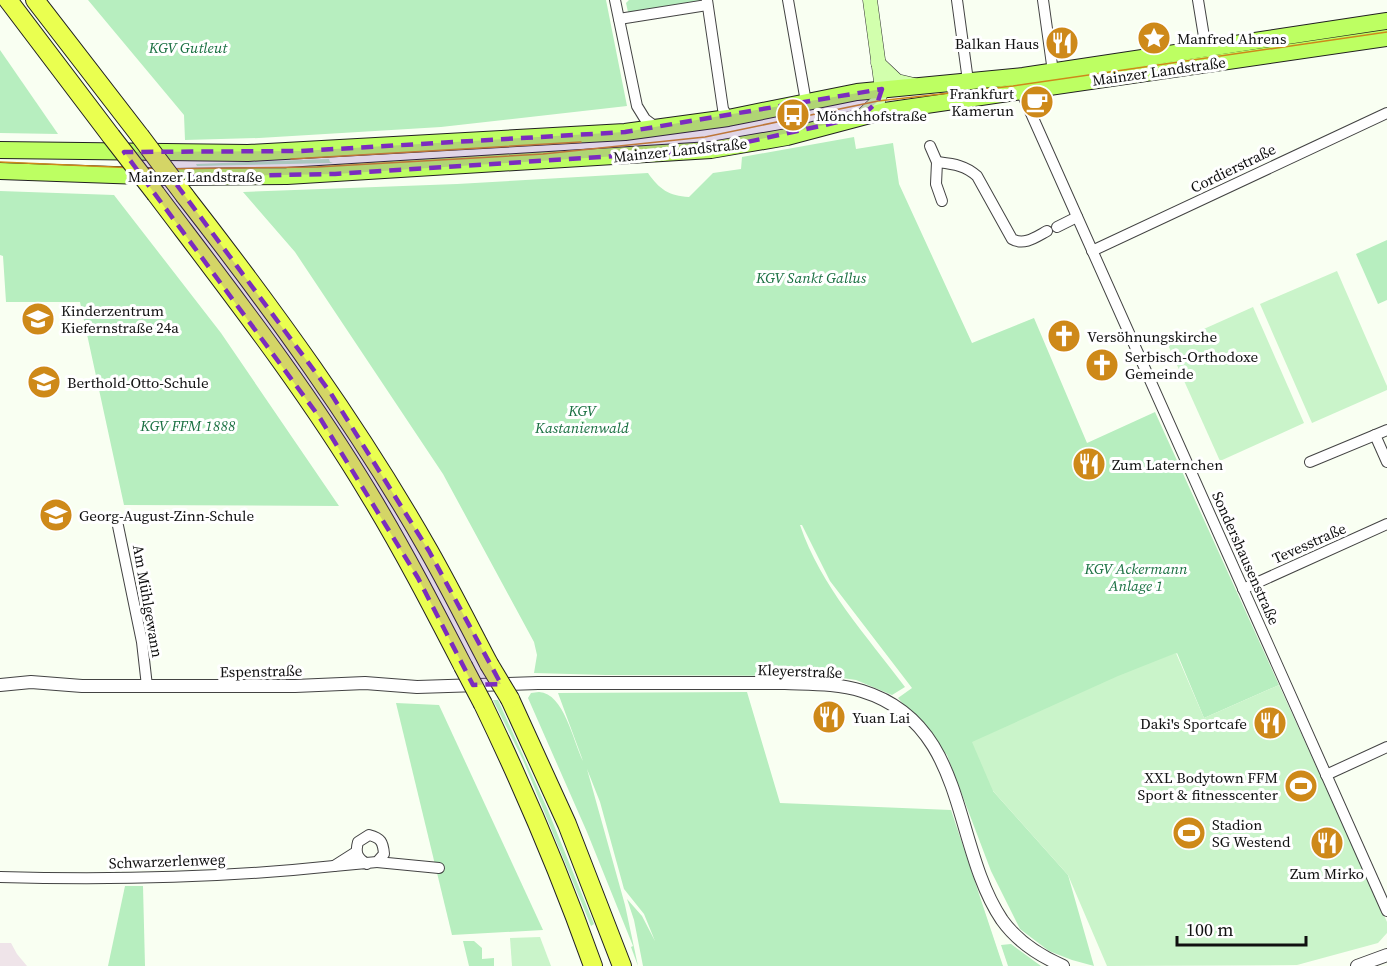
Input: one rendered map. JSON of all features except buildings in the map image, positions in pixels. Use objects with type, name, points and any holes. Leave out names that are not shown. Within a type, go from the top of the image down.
[{"type":"highway","points":[[8,0],[253,323],[320,418],[369,494],[401,549],[483,704],[567,892],[593,966]]},
{"type":"highway","points":[[35,0],[250,280],[330,392],[429,551],[510,699],[567,824],[622,966]]},
{"type":"main road","points":[[861,117],[879,101],[882,89],[870,0]]},
{"type":"main road","name":"Mainzer Landstraße","points":[[0,150],[259,152],[625,132],[728,118],[851,93],[1053,72],[1387,21]]},
{"type":"main road","name":"Mainzer Landstraße","points":[[0,171],[170,177],[286,176],[646,156],[711,150],[787,137],[885,111],[914,106],[1387,38]]},
{"type":"main road","points":[[878,63],[897,81],[919,85]]},
{"type":"main road","points":[[882,89],[896,103],[914,106]]},
{"type":"street","points":[[615,0],[636,106],[633,120],[625,132]]},
{"type":"street","points":[[788,0],[806,102]]},
{"type":"street","points":[[957,0],[968,81]]},
{"type":"street","points":[[1042,0],[1053,72]]},
{"type":"street","points":[[1198,0],[1206,49]]},
{"type":"street","points":[[619,19],[707,2],[723,109],[728,118]]},
{"type":"street","name":"Sondershausenstraße","points":[[1021,91],[1387,910]]},
{"type":"street","points":[[636,106],[645,119],[657,128]]},
{"type":"street","name":"Cordierstraße","points":[[1092,251],[1387,113]]},
{"type":"street","points":[[930,146],[937,162],[936,184],[942,201]]},
{"type":"street","points":[[937,162],[960,165],[978,176],[1012,239],[1017,242],[1025,242],[1077,217]]},
{"type":"street","points":[[1310,462],[1387,430]]},
{"type":"street","points":[[1375,435],[1387,462]]},
{"type":"street","name":"Am Mühlgewann","points":[[117,521],[141,642],[147,686]]},
{"type":"street","name":"Tevesstraße","points":[[1243,589],[1387,524]]},
{"type":"street","name":"Espenstraße","points":[[0,685],[31,682],[82,686],[296,686],[365,683],[417,687],[523,683]]},
{"type":"street","name":"Kleyerstraße","points":[[523,683],[825,684],[853,688],[888,702],[920,728],[943,763],[982,878],[1003,920],[1039,954],[1063,966]]},
{"type":"street","points":[[1326,775],[1387,747]]},
{"type":"street","name":"Schwarzerlenweg","points":[[334,866],[356,852],[358,842],[369,835],[378,837],[384,844],[384,854],[372,863]]},
{"type":"street","points":[[356,852],[359,859],[372,863]]},
{"type":"street","name":"Schwarzerlenweg","points":[[0,878],[126,878],[266,873],[372,863],[439,868]]},
{"type":"street","points":[[1357,966],[1387,955]]},
{"type":"highlighted area","points":[[882,89],[878,101],[861,117],[711,150],[335,174],[171,177],[330,392],[429,551],[501,684],[473,685],[418,578],[320,418],[124,152],[301,151],[625,132]]},
{"type":"shaded area","points":[[0,943],[11,943],[27,966],[0,966]]},
{"type":"green space","name":"KGV Gutleut","points":[[88,0],[606,0],[627,106],[441,127],[185,140],[184,115]]},
{"type":"green space","points":[[629,0],[701,0],[698,4],[631,14],[628,12],[626,3]]},
{"type":"green space","points":[[0,50],[58,134],[0,133]]},
{"type":"green space","points":[[854,137],[856,149],[893,143],[899,184],[972,343],[1034,318],[1087,443],[1155,412],[1279,685],[1204,718],[1177,653],[993,791],[1068,875],[1094,966],[1049,951],[1020,929],[991,871],[947,755],[898,698],[912,688],[830,581],[802,525],[800,525],[809,548],[832,590],[905,687],[892,695],[856,680],[829,676],[534,673],[537,655],[534,642],[443,474],[295,252],[243,192],[457,184],[648,173],[665,191],[689,197],[713,173],[741,169],[742,157]]},
{"type":"green space","points":[[329,159],[333,163],[197,166],[196,164]]},
{"type":"green space","name":"KGV FFM 1888","points":[[0,191],[114,195],[221,333],[339,506],[124,505],[80,302],[6,302],[3,256],[0,255]]},
{"type":"green space","points":[[1387,240],[1387,300],[1378,304],[1356,254]]},
{"type":"green space","points":[[1337,271],[1387,390],[1312,423],[1260,304]]},
{"type":"green space","points":[[1253,307],[1304,423],[1220,461],[1168,345]]},
{"type":"green space","name":"Stadion SG Westend","points":[[1176,653],[1204,718],[1279,685],[1387,922],[1387,933],[1378,943],[1297,965],[1107,966],[1068,875],[993,791],[972,742],[1118,676]]},
{"type":"green space","points":[[747,692],[780,803],[951,810],[1003,966],[643,966],[634,920],[627,899],[642,916],[655,941],[644,914],[624,889],[600,802],[587,769],[625,905],[638,966],[631,947],[633,946],[587,832],[528,698],[531,693],[548,694],[561,709],[583,761],[558,693]]},
{"type":"green space","points":[[493,700],[498,700],[547,808],[594,924],[591,926],[523,760]]},
{"type":"green space","points":[[396,703],[439,705],[543,930],[452,935]]},
{"type":"green space","points":[[125,886],[143,886],[145,966],[108,966]]},
{"type":"green space","points":[[540,937],[551,966],[512,966],[510,938]]},
{"type":"green space","points":[[463,941],[474,941],[482,948],[482,959],[494,958],[494,966],[469,966]]},
{"type":"green space","points":[[1011,944],[1041,966],[1008,966],[1001,945]]},
{"type":"tram line","points":[[0,162],[159,169],[317,167],[543,154],[705,137],[878,101],[1013,86],[1387,32]]},
{"type":"tram line","points":[[291,159],[581,142]]},
{"type":"place","name":"Manfred Ahrens","points":[[1154,38]]},
{"type":"place","name":"Balkan Haus","points":[[1062,43]]},
{"type":"place","name":"Frankfurt Kamerun","points":[[1037,102]]},
{"type":"place","name":"Mönchhofstraße","points":[[793,115]]},
{"type":"place","name":"Kinderzentrum Kiefernstraße 24a","points":[[38,319]]},
{"type":"place","name":"Versöhnungskirche","points":[[1064,336]]},
{"type":"place","name":"Serbisch-Orthodoxe Gemeinde","points":[[1102,365]]},
{"type":"place","name":"Berthold-Otto-Schule","points":[[44,382]]},
{"type":"place","name":"Zum Laternchen","points":[[1089,464]]},
{"type":"place","name":"Georg-August-Zinn-Schule","points":[[56,515]]},
{"type":"place","name":"Yuan Lai","points":[[829,717]]},
{"type":"place","name":"Daki's Sportcafe","points":[[1270,723]]},
{"type":"place","name":"XXL Bodytown FFM Sport & fitnesscenter","points":[[1301,786]]},
{"type":"place","name":"Stadion SG Westend","points":[[1189,833]]},
{"type":"place","name":"Zum Mirko","points":[[1327,843]]},
{"type":"park label","name":"KGV Sankt Gallus","points":[[811,277]]},
{"type":"park label","name":"KGV Kastanienwald","points":[[582,418]]},
{"type":"park label","name":"KGV Ackermann Anlage 1","points":[[1136,576]]}]
